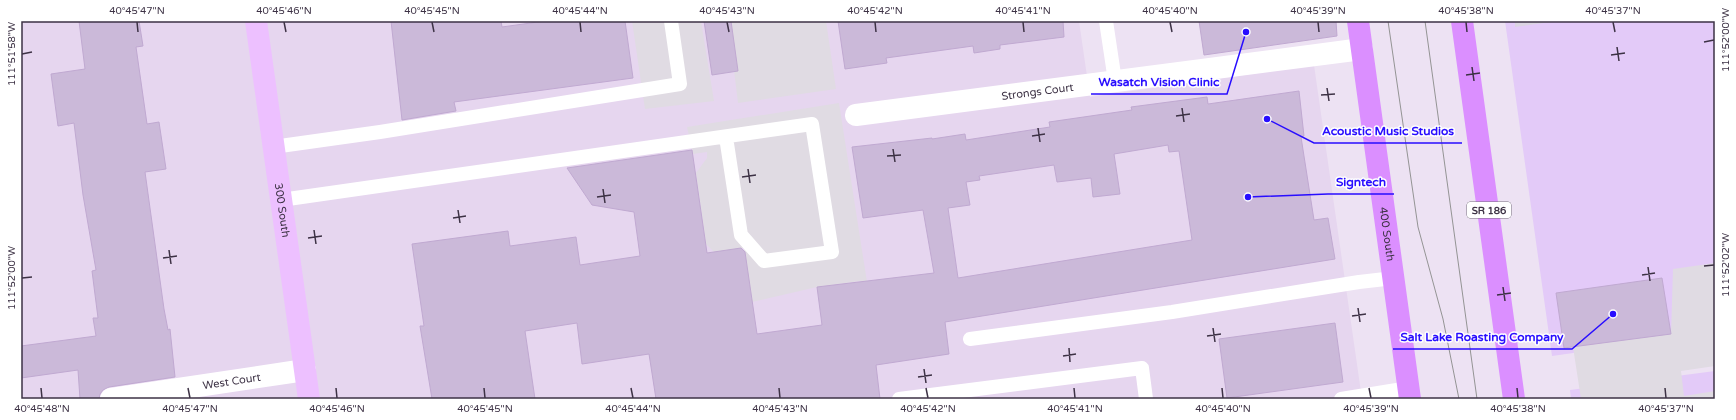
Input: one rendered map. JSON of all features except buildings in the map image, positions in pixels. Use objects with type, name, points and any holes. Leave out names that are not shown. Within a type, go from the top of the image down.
[{"type":"main road","name":"400 South","points":[[1358,21],[1410,394]]},
{"type":"main road","name":"SR 186","points":[[1462,21],[1514,399]]},
{"type":"street","name":"300 South","points":[[256,21],[309,399]]},
{"type":"street","name":"Strongs Court","points":[[856,115],[1362,49]]},
{"type":"street","name":"West Court","points":[[111,399],[305,370]]},
{"type":"lane","points":[[273,147],[380,132],[680,84],[671,21]]},
{"type":"lane","points":[[1106,21],[1115,81]]},
{"type":"lane","points":[[281,200],[812,124],[832,252],[764,261],[741,235],[726,137]]},
{"type":"lane","points":[[970,339],[1172,312],[1359,282],[1394,278]]},
{"type":"lane","points":[[899,399],[1142,368],[1146,399]]},
{"type":"lane","points":[[1341,399],[1410,394]]},
{"type":"shaded area","points":[[21,21],[1079,21],[1090,97],[1314,65],[1362,399],[21,399]]},
{"type":"shaded area","points":[[632,21],[701,21],[714,101],[645,109]]},
{"type":"shaded area","points":[[728,21],[826,21],[836,89],[738,103]]},
{"type":"shaded area","points":[[1505,21],[1715,21],[1715,333],[1552,356]]},
{"type":"shaded area","points":[[1515,21],[1558,21],[1515,27]]},
{"type":"shaded area","points":[[839,103],[867,282],[860,281],[817,287],[752,302],[744,248],[714,252],[706,244],[696,173],[707,158],[707,152],[693,154],[687,127]]},
{"type":"shaded area","points":[[1715,263],[1715,366],[1681,371],[1684,396],[1715,391],[1715,399],[1581,399],[1573,347],[1671,334],[1673,269]]},
{"type":"shaded area","points":[[1715,371],[1715,399],[1571,399],[1570,390]]},
{"type":"tram line","points":[[1388,21],[1418,227],[1443,319],[1459,399]]},
{"type":"tram line","points":[[1425,21],[1477,399]]},
{"type":"place","name":"Wasatch Vision Clinic","points":[[1246,32]]},
{"type":"place","name":"Acoustic Music Studios","points":[[1267,119]]},
{"type":"place","name":"Signtech","points":[[1248,197]]},
{"type":"place","name":"Salt Lake Roasting Company","points":[[1613,314]]}]
